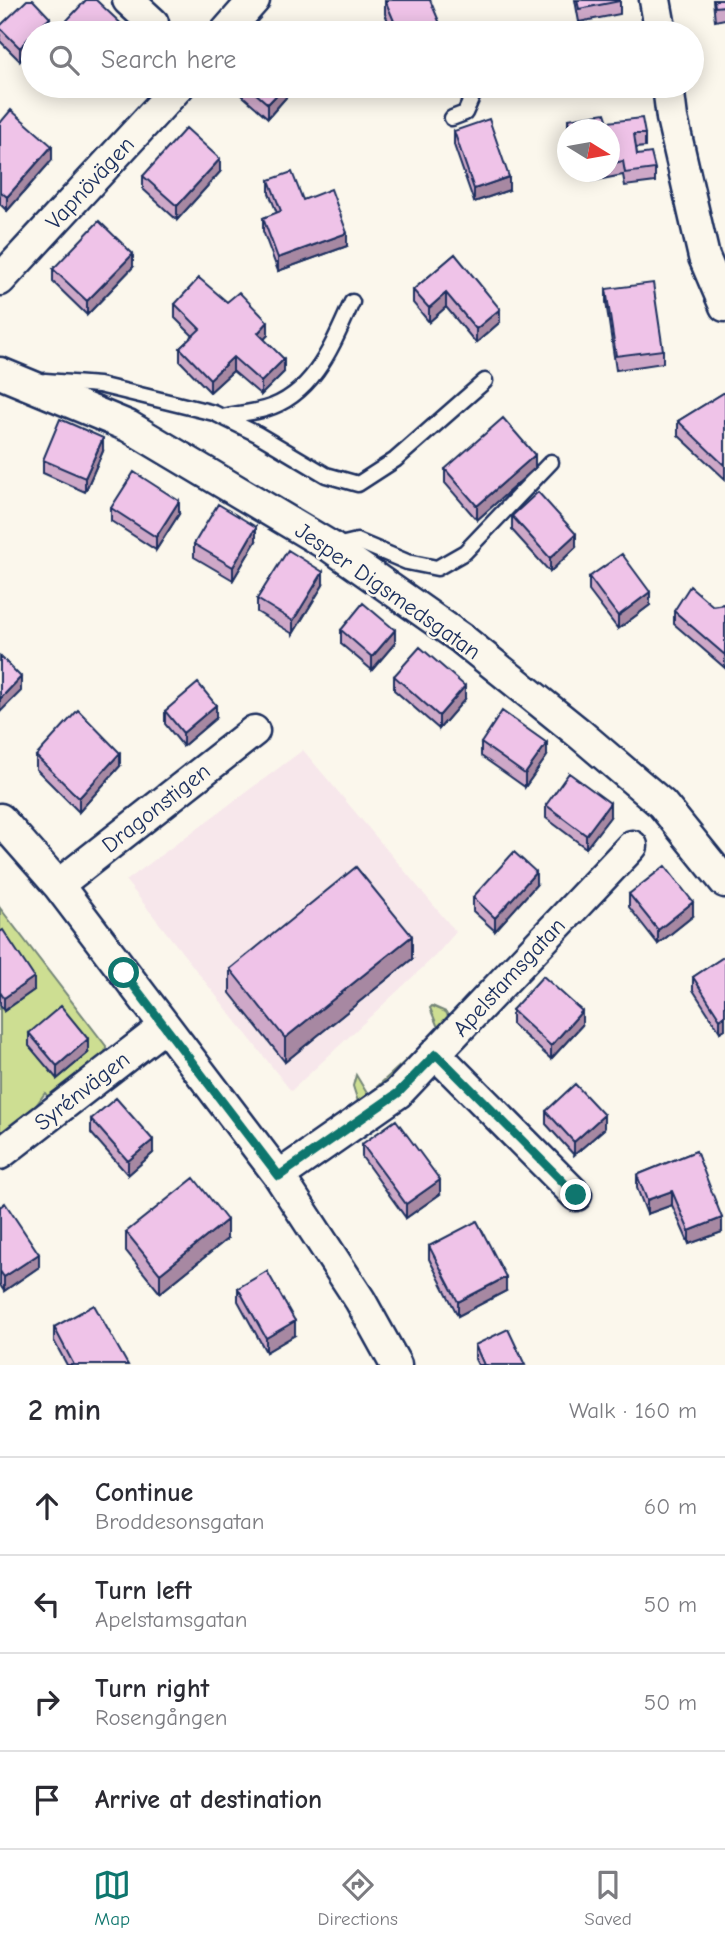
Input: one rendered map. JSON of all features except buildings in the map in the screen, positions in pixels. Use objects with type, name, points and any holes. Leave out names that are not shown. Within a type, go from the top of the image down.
[{"type":"street","points":[[128,0],[151,21]]},
{"type":"street","points":[[236,21],[254,0]]},
{"type":"street","points":[[655,0],[659,21]]},
{"type":"street","name":"Vapnövägen","points":[[0,280],[168,98]]},
{"type":"street","points":[[670,98],[704,257],[725,306]]},
{"type":"street","name":"Jesper Digsmedsgatan","points":[[4,376],[128,426],[331,547],[462,639],[580,734],[662,804],[725,882]]},
{"type":"street","name":"Dragonstigen","points":[[58,885],[254,731]]},
{"type":"street","points":[[0,819],[58,885],[279,1176],[360,1300],[396,1365]]},
{"type":"street","name":"Apelstamsgatan","points":[[279,1176],[398,1093],[632,845]]},
{"type":"street","name":"Syrénvägen","points":[[0,1154],[164,1027]]},
{"type":"street","points":[[436,1054],[576,1195]]},
{"type":"lane","points":[[452,118],[465,113],[472,98]]},
{"type":"lane","points":[[222,417],[268,408],[304,388],[328,355],[352,302]]},
{"type":"lane","points":[[4,376],[99,386],[214,413],[326,475],[358,484],[395,460],[485,382]]},
{"type":"lane","points":[[331,547],[357,541],[407,562],[438,568],[465,552],[551,461]]},
{"type":"shaded area","points":[[303,750],[456,932],[435,956],[291,1091],[126,881]]},
{"type":"green space","points":[[0,908],[106,1046],[104,1068],[54,1105],[45,1093],[17,1132],[0,1143]]},
{"type":"green space","points":[[432,1006],[446,1012],[451,1022],[424,1056],[359,1105],[353,1086],[356,1075],[368,1095],[439,1030],[430,1008]]},
{"type":"route","points":[[124,973],[279,1176],[398,1093],[436,1054],[576,1195]]}]
